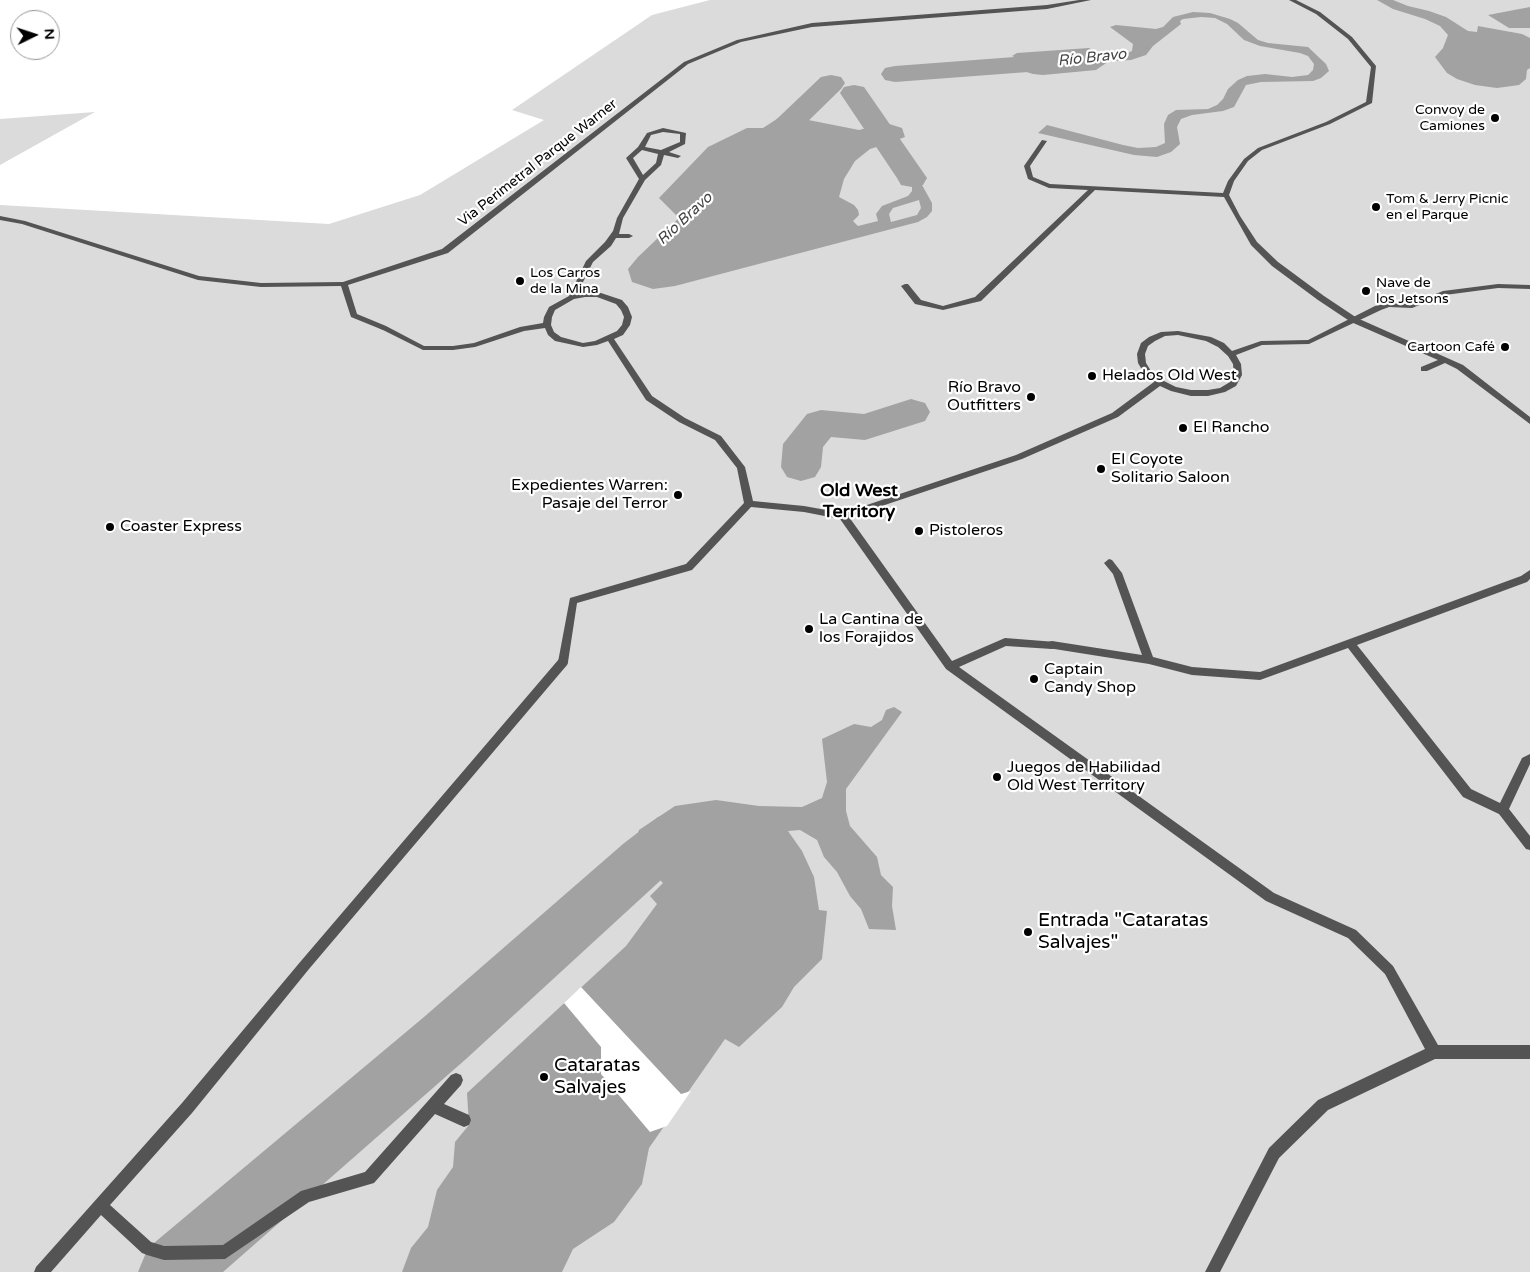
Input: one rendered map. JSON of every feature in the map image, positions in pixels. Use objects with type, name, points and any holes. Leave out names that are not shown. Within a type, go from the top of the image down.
[{"type":"street","name":"Via Perimetral Parque Warner","points":[[0,218],[23,222],[198,278],[261,285],[344,284],[445,250],[686,64],[739,41],[812,25],[1047,7],[1088,0]]},
{"type":"street","points":[[1292,0],[1318,13],[1350,38],[1374,67],[1369,103],[1328,123],[1260,149],[1246,160],[1231,181],[1226,195],[1254,243],[1275,264],[1354,320],[1460,367],[1530,421]]},
{"type":"street","points":[[642,179],[629,158],[641,148],[649,134],[663,130],[683,133],[683,143],[661,153]]},
{"type":"street","points":[[1044,141],[1027,166],[1030,178],[1049,186],[1226,195]]},
{"type":"street","points":[[641,148],[678,156]]},
{"type":"street","points":[[572,297],[590,261],[608,244],[617,231],[620,218],[642,179],[659,164],[661,153]]},
{"type":"street","points":[[905,286],[918,302],[943,308],[978,299],[1094,188]]},
{"type":"street","points":[[636,190],[646,190]]},
{"type":"street","points":[[614,236],[629,236]]},
{"type":"street","points":[[344,284],[354,316],[423,348],[453,348],[475,345],[523,329],[547,325]]},
{"type":"street","points":[[1231,354],[1261,343],[1309,342],[1378,308],[1389,305],[1412,306],[1444,293],[1498,286],[1530,287]]},
{"type":"street","points":[[598,295],[619,302],[625,309],[628,317],[626,325],[620,333],[610,339],[584,345],[558,339],[551,333],[547,325],[548,317],[552,309],[572,297],[598,295]]},
{"type":"street","points":[[1164,334],[1193,334],[1221,345],[1231,354],[1237,364],[1238,374],[1232,384],[1222,390],[1208,393],[1191,393],[1174,389],[1159,382],[1148,373],[1142,363],[1141,354],[1144,345],[1164,334]]},
{"type":"street","points":[[610,339],[649,398],[682,420],[718,438],[741,467],[749,504]]},
{"type":"street","points":[[1424,369],[1445,360]]},
{"type":"street","points":[[749,504],[804,509],[843,516],[1019,457],[1115,415],[1159,382]]},
{"type":"street","points":[[41,1272],[187,1108],[306,964],[563,662],[573,601],[689,568],[749,504]]},
{"type":"street","points":[[843,516],[950,666],[1270,897],[1352,934],[1389,970],[1434,1052]]},
{"type":"street","points":[[1109,564],[1117,573],[1149,660]]},
{"type":"street","points":[[950,666],[1005,642],[1052,645],[1149,660],[1192,671],[1260,676],[1524,579],[1530,574]]},
{"type":"street","points":[[1350,643],[1467,793],[1503,810],[1530,845]]},
{"type":"street","points":[[1503,810],[1526,761],[1530,759]]},
{"type":"street","points":[[1212,1272],[1274,1153],[1323,1104],[1434,1052],[1530,1052]]},
{"type":"street","points":[[100,1205],[147,1248],[164,1253],[225,1252],[306,1196],[369,1178],[456,1080]]},
{"type":"street","points":[[433,1106],[464,1120]]},
{"type":"shaded area","points":[[710,0],[1530,0],[1530,1272],[0,1272],[0,205],[329,224],[420,195],[544,120],[512,110],[652,15]]},
{"type":"shaded area","points":[[95,112],[0,165],[0,119]]},
{"type":"water","points":[[1377,0],[1393,0],[1429,11],[1446,17],[1468,31],[1477,32],[1478,26],[1522,34],[1530,38],[1530,68],[1527,70],[1526,79],[1519,85],[1497,88],[1475,85],[1457,79],[1447,73],[1435,57],[1443,48],[1448,35],[1440,26],[1393,9]]},
{"type":"water","points":[[1530,7],[1530,28],[1509,28],[1488,15]]},
{"type":"water","points":[[1193,12],[1210,13],[1230,19],[1238,23],[1258,40],[1268,43],[1308,47],[1326,64],[1329,71],[1321,78],[1313,81],[1261,82],[1246,85],[1234,107],[1181,119],[1177,127],[1180,144],[1171,152],[1157,157],[1134,155],[1038,133],[1047,125],[1123,145],[1138,148],[1156,147],[1165,143],[1164,124],[1168,115],[1176,110],[1208,109],[1217,105],[1223,99],[1228,89],[1238,80],[1247,76],[1265,74],[1292,77],[1308,75],[1313,70],[1314,64],[1308,56],[1260,46],[1244,40],[1227,24],[1215,18],[1201,17],[1180,21],[1181,24],[1153,46],[1146,55],[1131,60],[1109,61],[1096,70],[1043,75],[1033,74],[1023,71],[1018,66],[1033,65],[1012,56],[1017,53],[1089,48],[1101,56],[1123,55],[1132,51],[1133,44],[1110,27],[1116,25],[1156,29],[1163,27],[1173,17]]},
{"type":"water","points":[[783,115],[859,130],[886,123],[902,128],[905,137],[894,141],[932,203],[932,211],[927,217],[918,222],[675,286],[653,289],[632,282],[628,269],[679,218],[659,198],[708,147],[747,128],[763,128]],"holes":[[[883,145],[912,187],[912,191],[908,196],[882,206],[876,214],[878,221],[858,226],[853,221],[859,215],[858,210],[854,205],[839,197],[844,179],[855,161],[870,149]],[[919,200],[921,208],[917,215],[891,222],[889,214],[893,208]]]},
{"type":"water","points":[[894,707],[902,712],[846,789],[846,811],[850,826],[877,857],[881,875],[893,887],[892,906],[896,930],[869,929],[861,909],[850,896],[837,872],[824,857],[817,840],[800,830],[788,831],[802,851],[814,877],[819,910],[827,911],[822,959],[794,987],[782,1007],[739,1047],[725,1039],[649,1148],[642,1184],[614,1222],[573,1249],[562,1272],[402,1272],[411,1248],[428,1227],[437,1190],[453,1167],[455,1142],[469,1125],[467,1093],[626,946],[657,904],[650,896],[663,883],[636,856],[628,862],[639,830],[675,806],[716,800],[759,806],[802,807],[822,798],[827,782],[822,739],[854,724],[871,727],[882,720],[886,710]]},
{"type":"pier","points":[[581,987],[681,1094],[691,1091],[667,1126],[650,1132],[601,1074],[601,1047],[564,1003]]},
{"type":"waterway","name":"Río Bravo","points":[[895,74],[1094,59]]},
{"type":"waterway","name":"Río Bravo","points":[[750,161],[831,83]]},
{"type":"waterway","name":"Río Bravo","points":[[854,93],[912,178]]},
{"type":"waterway","points":[[801,467],[803,444],[821,423],[865,427],[911,412]]},
{"type":"waterway","name":"Cataratas Salvajes","points":[[172,1272],[445,1038],[642,862],[677,834],[696,828]]},
{"type":"place","name":"Convoy de Camiones","points":[[1495,118]]},
{"type":"place","name":"Tom & Jerry Picnic en el Parque","points":[[1376,207]]},
{"type":"place","name":"Los Carros de la Mina","points":[[520,281]]},
{"type":"place","name":"Nave de los Jetsons","points":[[1366,291]]},
{"type":"place","name":"Cartoon Café","points":[[1505,347]]},
{"type":"place","name":"Helados Old West","points":[[1092,376]]},
{"type":"place","name":"Río Bravo Outfitters","points":[[1031,397]]},
{"type":"place","name":"El Rancho","points":[[1183,428]]},
{"type":"place","name":"El Coyote Solitario Saloon","points":[[1101,469]]},
{"type":"place","name":"Expedientes Warren: Pasaje del Terror","points":[[678,495]]},
{"type":"place","name":"Coaster Express","points":[[110,527]]},
{"type":"place","name":"Pistoleros","points":[[919,531]]},
{"type":"place","name":"La Cantina de los Forajidos","points":[[809,629]]},
{"type":"place","name":"Captain Candy Shop","points":[[1034,679]]},
{"type":"place","name":"Juegos de Habilidad Old West Territory","points":[[997,777]]},
{"type":"place","name":"Entrada \"Cataratas Salvajes\"","points":[[1028,932]]},
{"type":"place","name":"Cataratas Salvajes","points":[[544,1077]]},
{"type":"district","name":"Old West Territory","points":[[859,501]]}]
